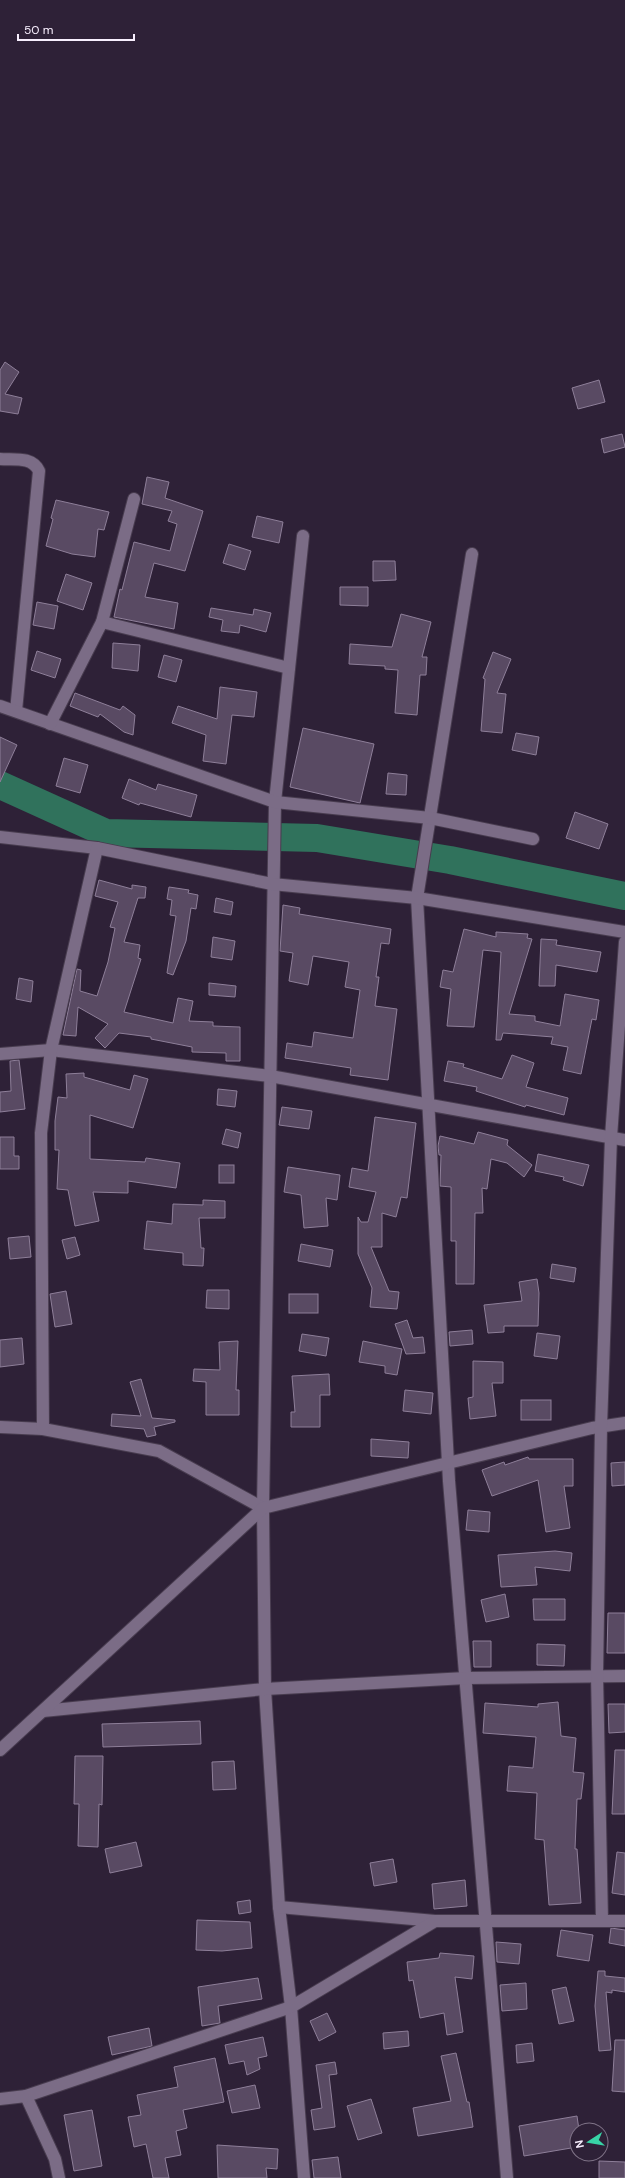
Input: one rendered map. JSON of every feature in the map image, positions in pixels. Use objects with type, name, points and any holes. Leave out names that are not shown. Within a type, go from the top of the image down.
[{"type":"street","points":[[0,459],[30,461],[36,464],[39,471],[16,711]]},
{"type":"street","points":[[50,724],[102,622],[134,499]]},
{"type":"street","points":[[303,536],[275,802],[272,884],[263,1508],[265,1689],[279,1907],[291,2007],[304,2178]]},
{"type":"street","points":[[472,554],[417,898],[448,1464],[487,1920],[507,2178]]},
{"type":"street","points":[[102,622],[289,668]]},
{"type":"street","points":[[0,706],[275,802],[430,818],[533,839]]},
{"type":"street","points":[[0,837],[97,848],[272,884],[417,898],[625,932]]},
{"type":"street","points":[[43,1429],[42,1133],[51,1050],[97,848]]},
{"type":"street","points":[[602,1920],[597,1675],[601,1426],[611,1137],[625,942]]},
{"type":"street","points":[[0,1054],[51,1050],[270,1076],[625,1140]]},
{"type":"street","points":[[0,1750],[263,1508],[601,1426],[625,1424]]},
{"type":"street","points":[[0,1428],[43,1429],[159,1451],[263,1508]]},
{"type":"street","points":[[43,1711],[265,1689],[466,1678],[597,1675],[625,1676]]},
{"type":"street","points":[[279,1907],[435,1921],[625,1921]]},
{"type":"street","points":[[0,2099],[26,2096],[291,2007],[435,1921]]},
{"type":"street","points":[[26,2096],[56,2159],[59,2178]]},
{"type":"building","points":[[5,362],[19,372],[5,394],[22,398],[18,414],[0,411],[0,370]]},
{"type":"building","points":[[599,380],[605,402],[578,409],[572,388]]},
{"type":"building","points":[[622,434],[625,447],[604,453],[601,439]]},
{"type":"building","points":[[147,477],[169,482],[165,498],[203,511],[185,571],[154,563],[145,597],[178,603],[174,629],[114,617],[120,589],[122,590],[134,542],[170,551],[177,524],[168,521],[172,511],[142,504]]},
{"type":"building","points":[[56,500],[109,512],[104,530],[98,529],[95,557],[72,554],[46,546]]},
{"type":"building","points":[[257,516],[283,522],[279,543],[252,537]]},
{"type":"building","points":[[229,544],[251,551],[245,570],[223,563]]},
{"type":"building","points":[[373,561],[395,561],[396,580],[373,581]]},
{"type":"building","points":[[66,574],[92,583],[83,610],[57,601]]},
{"type":"building","points":[[340,587],[368,587],[368,606],[340,605]]},
{"type":"building","points":[[37,602],[58,606],[54,629],[33,625]]},
{"type":"building","points":[[211,608],[253,615],[254,609],[271,613],[266,632],[240,625],[239,633],[221,631],[223,620],[209,617]]},
{"type":"building","points":[[401,614],[431,622],[422,657],[427,657],[426,675],[420,675],[417,715],[395,713],[398,670],[385,669],[385,666],[349,664],[350,644],[392,647]]},
{"type":"building","points":[[113,643],[140,645],[138,671],[112,668]]},
{"type":"building","points":[[37,651],[61,659],[55,678],[31,670]]},
{"type":"building","points":[[493,652],[511,659],[497,693],[506,694],[502,733],[481,731],[485,679],[483,678]]},
{"type":"building","points":[[164,655],[182,660],[176,682],[158,677]]},
{"type":"building","points":[[220,687],[257,692],[254,717],[232,715],[226,764],[203,761],[206,735],[172,723],[178,706],[217,719]]},
{"type":"building","points":[[75,693],[120,710],[123,706],[135,715],[133,735],[124,732],[100,714],[98,717],[70,706]]},
{"type":"building","points":[[303,728],[374,744],[360,803],[290,787]]},
{"type":"building","points":[[516,733],[539,737],[536,755],[512,750]]},
{"type":"building","points":[[0,737],[17,745],[0,782]]},
{"type":"building","points":[[64,758],[88,765],[80,793],[56,786]]},
{"type":"building","points":[[388,773],[407,775],[406,795],[386,794]]},
{"type":"building","points":[[129,779],[156,790],[158,784],[197,795],[191,817],[140,803],[139,805],[122,798]]},
{"type":"building","points":[[575,812],[608,824],[599,849],[566,838]]},
{"type":"building","points":[[99,880],[132,889],[132,885],[146,887],[145,898],[138,898],[124,942],[140,945],[138,958],[141,959],[124,1012],[173,1023],[178,998],[193,1001],[189,1021],[213,1022],[213,1026],[240,1027],[240,1061],[226,1061],[226,1053],[192,1052],[192,1047],[151,1039],[151,1037],[119,1033],[105,1048],[95,1038],[108,1024],[78,1007],[76,1036],[63,1035],[77,969],[81,970],[80,991],[97,996],[108,962],[115,928],[110,927],[118,902],[95,896]]},
{"type":"building","points":[[169,887],[189,890],[188,893],[198,895],[196,909],[191,908],[186,941],[173,975],[167,973],[176,916],[170,915],[172,900],[167,899]]},
{"type":"building","points":[[216,898],[233,902],[231,915],[214,912]]},
{"type":"building","points":[[283,905],[300,908],[299,914],[391,929],[389,944],[381,943],[376,977],[379,977],[375,1006],[397,1009],[388,1080],[350,1075],[351,1068],[285,1058],[287,1043],[312,1047],[314,1032],[353,1038],[360,990],[345,987],[349,962],[313,956],[308,985],[289,981],[293,953],[280,951]]},
{"type":"building","points":[[464,929],[496,937],[496,932],[528,934],[527,938],[532,939],[509,1014],[535,1016],[535,1021],[560,1026],[565,994],[599,1000],[596,1020],[592,1019],[581,1074],[563,1070],[568,1047],[551,1044],[553,1037],[503,1033],[501,1040],[496,1040],[501,952],[483,950],[474,1027],[447,1026],[451,989],[440,987],[443,970],[453,972]]},
{"type":"building","points":[[213,937],[235,941],[232,960],[211,957]]},
{"type":"building","points":[[541,939],[557,940],[556,945],[601,952],[597,972],[556,965],[555,986],[539,986]]},
{"type":"building","points":[[19,978],[33,981],[31,1002],[16,999]]},
{"type":"building","points":[[209,983],[236,986],[235,997],[209,995]]},
{"type":"building","points":[[512,1055],[534,1063],[526,1087],[568,1098],[564,1115],[526,1105],[525,1107],[476,1091],[477,1087],[444,1081],[448,1061],[464,1064],[463,1067],[502,1079]]},
{"type":"building","points":[[19,1060],[25,1109],[0,1112],[0,1092],[11,1091],[10,1061]]},
{"type":"building","points":[[84,1073],[84,1077],[130,1090],[134,1075],[148,1079],[133,1128],[90,1115],[90,1159],[145,1162],[146,1158],[180,1163],[176,1188],[128,1181],[128,1193],[93,1192],[99,1221],[75,1226],[68,1190],[57,1189],[59,1150],[55,1150],[55,1121],[58,1097],[67,1098],[66,1074]]},
{"type":"building","points":[[218,1089],[237,1091],[235,1107],[217,1105]]},
{"type":"building","points":[[282,1107],[312,1111],[309,1129],[279,1125]]},
{"type":"building","points":[[375,1117],[416,1123],[407,1198],[401,1197],[396,1217],[382,1213],[382,1247],[371,1247],[389,1291],[399,1292],[397,1309],[370,1307],[372,1288],[358,1254],[358,1217],[361,1222],[368,1222],[376,1192],[349,1187],[352,1168],[368,1171]]},
{"type":"building","points":[[226,1129],[241,1133],[238,1148],[222,1144]]},
{"type":"building","points":[[478,1132],[508,1140],[507,1145],[532,1165],[524,1177],[507,1163],[491,1159],[487,1189],[482,1188],[483,1213],[475,1213],[474,1284],[456,1284],[456,1241],[451,1241],[451,1187],[440,1186],[441,1155],[439,1155],[438,1146],[440,1136],[474,1144]]},
{"type":"building","points":[[0,1137],[14,1137],[14,1156],[19,1156],[19,1169],[0,1169]]},
{"type":"building","points":[[538,1154],[589,1165],[583,1186],[563,1180],[564,1177],[535,1171]]},
{"type":"building","points":[[219,1165],[234,1165],[234,1183],[219,1183]]},
{"type":"building","points":[[288,1167],[340,1175],[337,1200],[326,1198],[328,1226],[304,1228],[301,1195],[284,1192]]},
{"type":"building","points":[[203,1200],[225,1201],[225,1218],[199,1218],[201,1248],[204,1248],[203,1266],[183,1265],[183,1253],[144,1249],[147,1221],[172,1224],[173,1204],[203,1205]]},
{"type":"building","points":[[29,1236],[31,1257],[10,1259],[8,1238]]},
{"type":"building","points":[[75,1237],[80,1255],[67,1259],[62,1240]]},
{"type":"building","points":[[301,1244],[333,1250],[330,1267],[298,1261]]},
{"type":"building","points":[[552,1264],[576,1268],[574,1282],[550,1278]]},
{"type":"building","points":[[537,1279],[539,1293],[538,1326],[504,1326],[504,1332],[488,1333],[484,1305],[522,1301],[519,1282]]},
{"type":"building","points":[[207,1290],[229,1290],[229,1309],[206,1308]]},
{"type":"building","points":[[66,1291],[72,1324],[55,1327],[50,1294]]},
{"type":"building","points":[[289,1294],[318,1294],[318,1313],[289,1313]]},
{"type":"building","points":[[407,1320],[413,1338],[423,1337],[425,1353],[406,1354],[395,1324]]},
{"type":"building","points":[[472,1330],[473,1344],[450,1346],[449,1332]]},
{"type":"building","points":[[537,1333],[560,1336],[557,1359],[534,1356]]},
{"type":"building","points":[[302,1334],[329,1338],[326,1356],[299,1351]]},
{"type":"building","points":[[22,1338],[24,1364],[0,1367],[0,1340]]},
{"type":"building","points":[[238,1341],[236,1390],[239,1390],[239,1415],[206,1415],[206,1382],[193,1381],[194,1369],[220,1370],[219,1342]]},
{"type":"building","points":[[363,1341],[402,1349],[397,1375],[385,1373],[385,1366],[359,1362]]},
{"type":"building","points":[[473,1361],[503,1362],[503,1383],[492,1383],[496,1416],[470,1419],[468,1398],[473,1397]]},
{"type":"building","points":[[329,1374],[330,1395],[320,1395],[320,1427],[291,1427],[291,1412],[295,1412],[292,1376]]},
{"type":"building","points":[[141,1379],[152,1418],[175,1420],[175,1422],[154,1427],[156,1435],[147,1437],[144,1429],[111,1426],[112,1414],[141,1416],[130,1382]]},
{"type":"building","points":[[405,1390],[433,1393],[431,1414],[403,1411]]},
{"type":"building","points":[[521,1400],[551,1400],[551,1420],[521,1420]]},
{"type":"building","points":[[371,1439],[409,1442],[408,1458],[371,1456]]},
{"type":"building","points":[[528,1457],[529,1459],[573,1459],[573,1486],[564,1486],[570,1528],[546,1532],[538,1480],[492,1496],[482,1470],[504,1462],[505,1465]]},
{"type":"building","points":[[625,1462],[625,1485],[612,1486],[611,1463]]},
{"type":"building","points":[[468,1510],[490,1512],[489,1532],[466,1530]]},
{"type":"building","points":[[555,1551],[572,1553],[570,1571],[535,1567],[537,1585],[501,1587],[498,1555]]},
{"type":"building","points":[[505,1594],[509,1617],[486,1622],[481,1600]]},
{"type":"building","points":[[533,1599],[565,1599],[565,1620],[534,1620]]},
{"type":"building","points":[[608,1613],[625,1613],[625,1653],[607,1653]]},
{"type":"building","points":[[473,1641],[491,1641],[491,1667],[474,1667]]},
{"type":"building","points":[[537,1644],[565,1645],[564,1666],[537,1665]]},
{"type":"building","points":[[558,1702],[561,1736],[576,1738],[573,1772],[584,1773],[581,1799],[577,1799],[575,1849],[577,1849],[581,1903],[549,1905],[544,1840],[535,1839],[537,1793],[507,1791],[509,1766],[533,1768],[536,1737],[483,1733],[485,1703],[538,1707],[538,1704]]},
{"type":"building","points":[[608,1704],[625,1704],[625,1732],[609,1733]]},
{"type":"building","points":[[200,1721],[201,1744],[103,1747],[102,1724]]},
{"type":"building","points":[[615,1750],[625,1750],[625,1814],[612,1814]]},
{"type":"building","points":[[75,1756],[103,1756],[102,1805],[99,1804],[98,1847],[78,1846],[79,1804],[74,1804]]},
{"type":"building","points":[[234,1761],[236,1789],[213,1790],[212,1762]]},
{"type":"building","points":[[136,1842],[142,1866],[110,1873],[105,1849]]},
{"type":"building","points":[[617,1852],[625,1853],[625,1895],[612,1893]]},
{"type":"building","points":[[393,1859],[397,1882],[374,1886],[370,1863]]},
{"type":"building","points":[[465,1880],[467,1906],[434,1909],[432,1884]]},
{"type":"building","points":[[250,1900],[251,1912],[239,1914],[237,1902]]},
{"type":"building","points":[[197,1920],[250,1922],[252,1948],[222,1951],[196,1950]]},
{"type":"building","points":[[611,1928],[625,1930],[625,1946],[609,1943]]},
{"type":"building","points":[[561,1930],[593,1935],[589,1961],[557,1956]]},
{"type":"building","points":[[496,1942],[521,1944],[519,1964],[497,1962]]},
{"type":"building","points":[[440,1953],[474,1956],[472,1979],[455,1977],[463,2032],[447,2035],[444,2013],[420,2018],[413,1980],[409,1981],[407,1962],[439,1958]]},
{"type":"building","points":[[598,1971],[605,1971],[605,1976],[625,1978],[625,1992],[612,1990],[612,1993],[606,1992],[611,2050],[599,2051],[595,2006]]},
{"type":"building","points":[[258,1978],[262,1999],[218,2006],[220,2023],[202,2026],[198,1987]]},
{"type":"building","points":[[526,1983],[527,2009],[502,2011],[500,1985]]},
{"type":"building","points":[[566,1987],[574,2021],[559,2024],[552,1990]]},
{"type":"building","points":[[327,2013],[336,2032],[319,2041],[310,2021]]},
{"type":"building","points":[[149,2028],[152,2046],[112,2055],[108,2037]]},
{"type":"building","points":[[408,2031],[409,2046],[384,2049],[383,2033]]},
{"type":"building","points":[[263,2037],[267,2056],[258,2058],[260,2069],[247,2075],[244,2061],[229,2064],[225,2045]]},
{"type":"building","points":[[615,2040],[625,2040],[625,2092],[612,2091]]},
{"type":"building","points":[[532,2043],[534,2061],[517,2063],[516,2045]]},
{"type":"building","points":[[456,2053],[467,2102],[469,2102],[473,2127],[418,2136],[413,2108],[451,2101],[441,2056]]},
{"type":"building","points":[[215,2058],[224,2102],[183,2110],[187,2128],[176,2131],[181,2155],[165,2158],[169,2178],[153,2178],[146,2144],[134,2147],[128,2117],[141,2115],[137,2095],[178,2087],[174,2067]]},
{"type":"building","points":[[335,2062],[337,2074],[329,2075],[335,2127],[314,2130],[311,2110],[322,2108],[316,2065]]},
{"type":"building","points":[[255,2085],[260,2108],[232,2113],[227,2091]]},
{"type":"building","points":[[371,2099],[382,2133],[358,2140],[347,2106]]},
{"type":"building","points":[[92,2110],[102,2166],[74,2171],[64,2115]]},
{"type":"building","points":[[577,2116],[578,2122],[569,2122],[569,2148],[524,2156],[519,2126]]},
{"type":"building","points":[[217,2145],[278,2149],[277,2169],[266,2168],[267,2178],[218,2178]]},
{"type":"building","points":[[338,2157],[341,2178],[314,2178],[312,2160]]},
{"type":"building","points":[[599,2162],[625,2162],[625,2178],[599,2178]]},
{"type":"waterway","points":[[0,785],[106,833],[317,838],[450,860],[625,896]]}]
